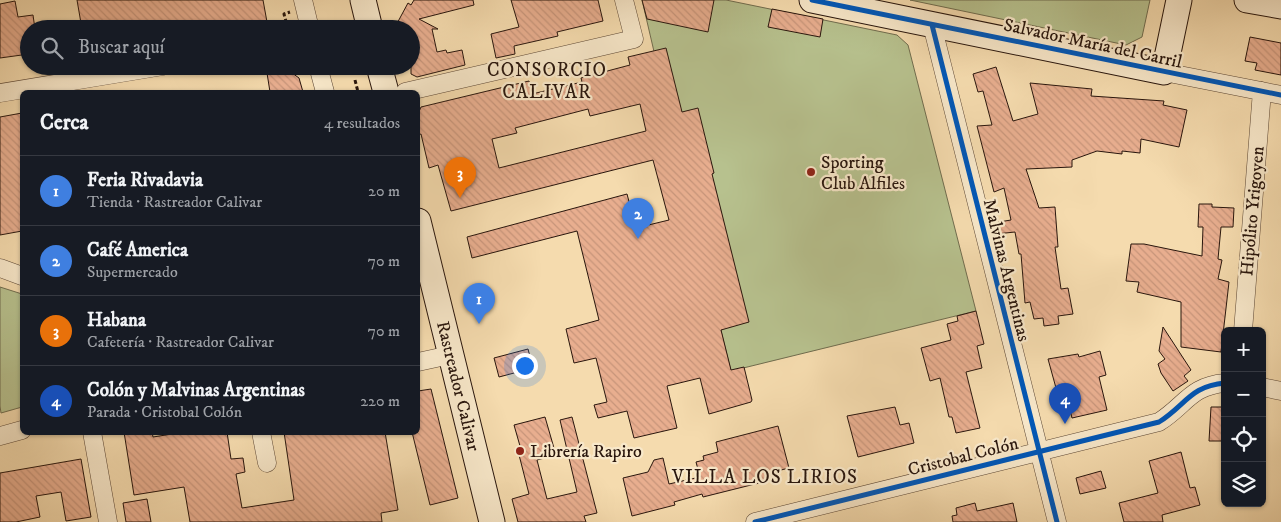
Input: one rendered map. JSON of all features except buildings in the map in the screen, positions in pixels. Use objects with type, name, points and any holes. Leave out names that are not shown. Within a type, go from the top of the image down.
[{"type":"street","points":[[363,0],[368,20]]},
{"type":"street","points":[[414,90],[634,39],[624,0]]},
{"type":"street","name":"Salvador María del Carril","points":[[812,0],[1281,95]]},
{"type":"street","points":[[1164,72],[1179,0]]},
{"type":"street","points":[[1247,0],[1281,6]]},
{"type":"street","points":[[297,6],[305,20]]},
{"type":"street","name":"Malvinas Argentinas","points":[[932,24],[1057,522]]},
{"type":"street","points":[[0,93],[109,75]]},
{"type":"street","points":[[320,75],[324,90]]},
{"type":"street","points":[[381,75],[385,90]]},
{"type":"street","name":"Hipólito Yrigoyen","points":[[1242,327],[1262,92]]},
{"type":"street","name":"Rastreador Calivar","points":[[420,229],[491,522]]},
{"type":"street","points":[[0,268],[20,275]]},
{"type":"street","points":[[420,362],[450,355]]},
{"type":"street","name":"Cristobal Colón","points":[[755,522],[1159,422],[1198,390],[1213,384],[1221,383]]},
{"type":"street","points":[[1266,388],[1281,391]]},
{"type":"street","points":[[0,436],[20,431]]},
{"type":"street","points":[[93,435],[108,522]]},
{"type":"street","points":[[262,435],[267,463]]},
{"type":"path","points":[[286,20],[284,14],[297,6]]},
{"type":"path","points":[[355,80],[358,90]]},
{"type":"green space","name":"Sporting Club Alfiles","points":[[642,0],[726,0],[897,35],[908,45],[976,311],[731,371]]},
{"type":"green space","points":[[910,0],[1150,0],[1142,37],[1126,45]]},
{"type":"green space","points":[[0,287],[20,293],[20,408],[1,413]]},
{"type":"cycle path","points":[[812,0],[1281,95]]},
{"type":"cycle path","points":[[932,25],[1057,522]]},
{"type":"cycle path","points":[[755,522],[1159,422],[1196,392],[1221,384]]},
{"type":"place","name":"Sporting Club Alfiles","points":[[811,172]]},
{"type":"place","name":"Habana","points":[[460,198]]},
{"type":"place","name":"Café America","points":[[638,239]]},
{"type":"place","name":"Feria Rivadavia","points":[[479,324]]},
{"type":"place","name":"Colón y Malvinas Argentinas","points":[[1065,424]]},
{"type":"place","name":"Librería Rapiro","points":[[520,451]]},
{"type":"district","name":"CONSORCIO CALIVAR","points":[[547,80]]},
{"type":"district","name":"VILLA LOS LIRIOS","points":[[765,476]]}]
